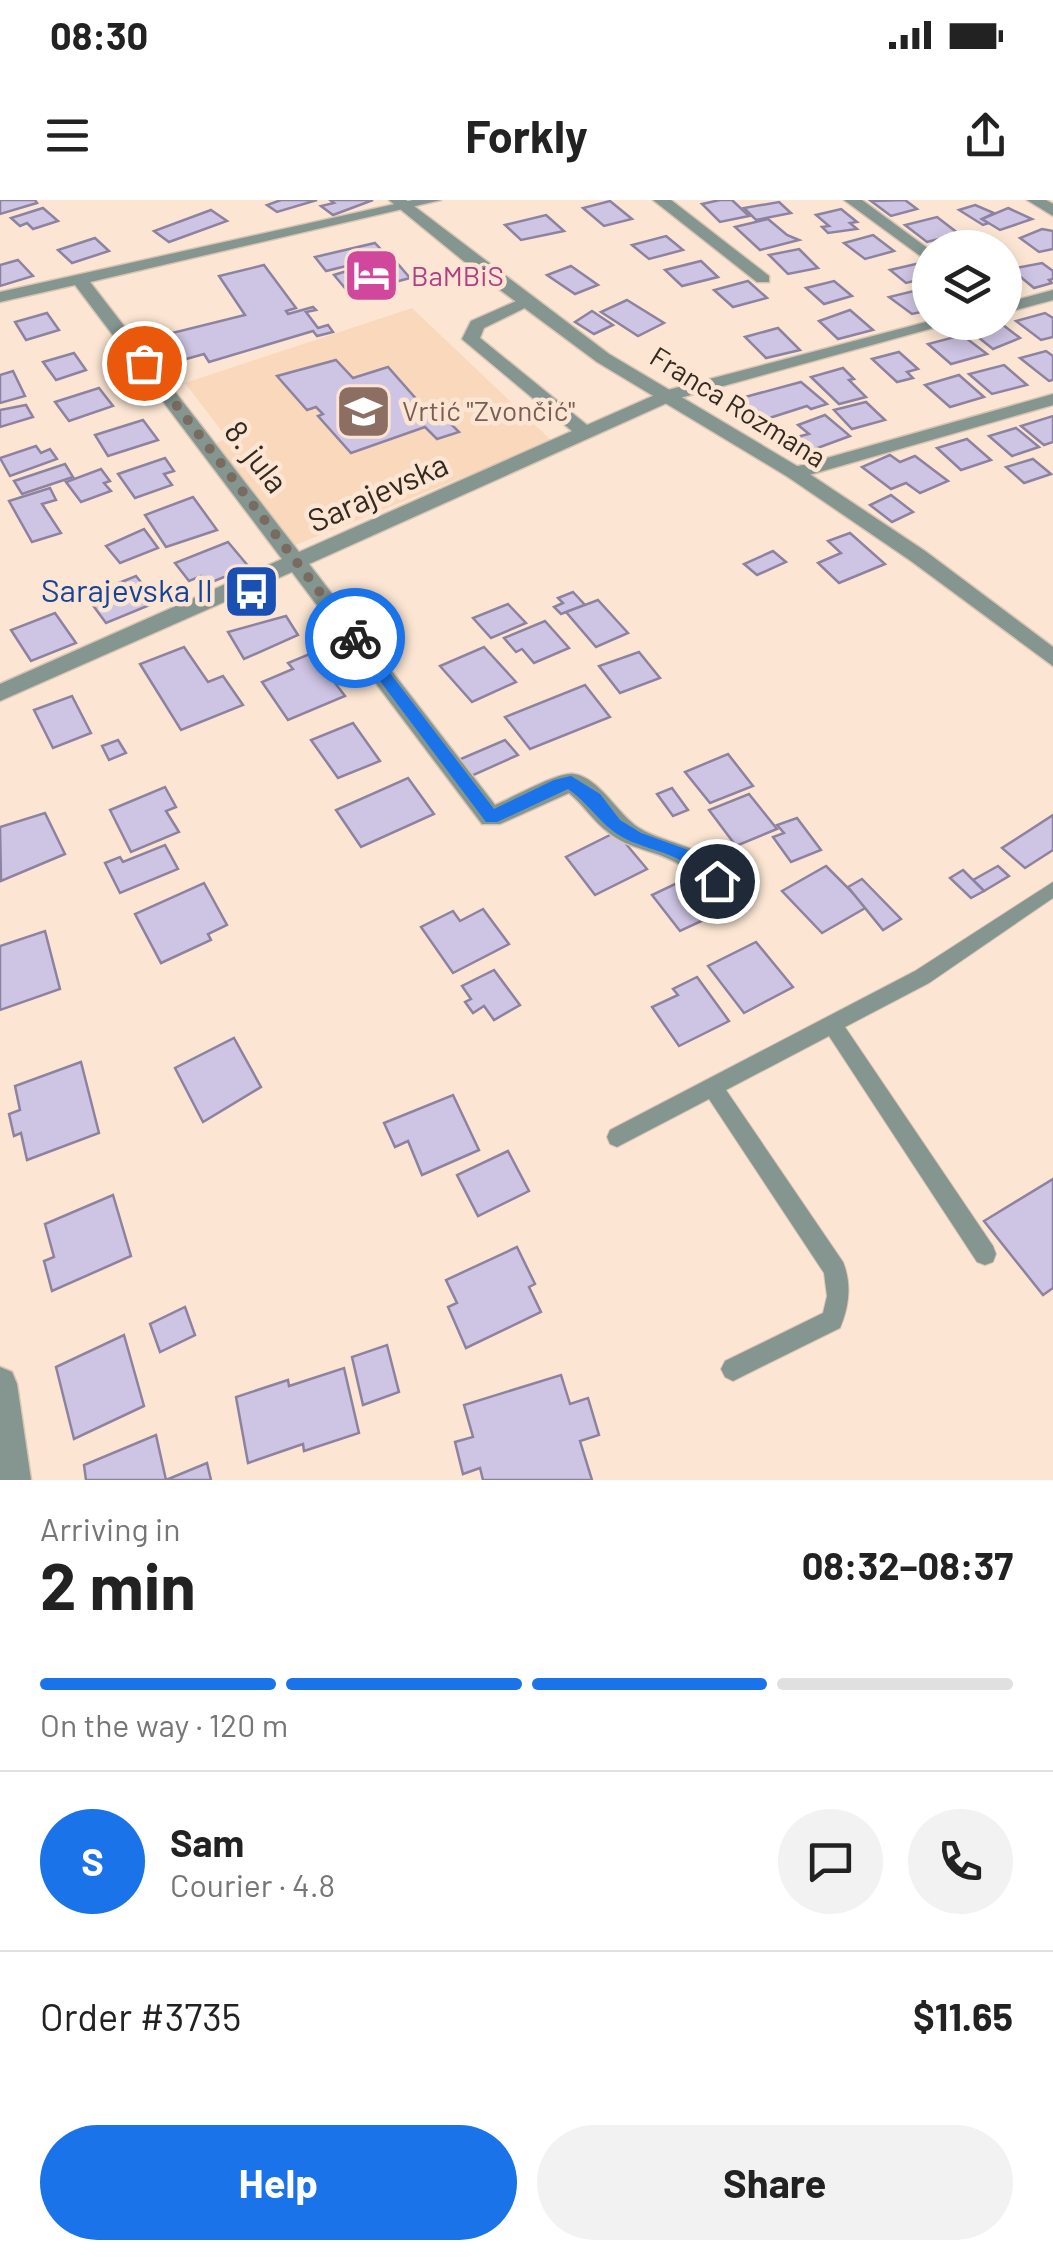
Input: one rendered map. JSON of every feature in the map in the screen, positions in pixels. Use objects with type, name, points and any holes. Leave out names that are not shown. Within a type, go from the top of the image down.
[{"type":"street","points":[[0,297],[401,202],[432,200]]},
{"type":"street","points":[[661,200],[763,280]]},
{"type":"street","points":[[852,200],[912,245]]},
{"type":"street","points":[[1035,200],[1053,211]]},
{"type":"street","name":"Franca Rozmana","points":[[401,202],[603,358],[796,473],[918,556],[1053,658]]},
{"type":"street","name":"8. jula","points":[[79,279],[491,818],[559,784],[571,782],[594,799],[614,824],[635,838],[685,855],[717,881]]},
{"type":"street","points":[[1022,304],[1053,296]]},
{"type":"street","points":[[527,303],[477,326],[471,338],[586,433]]},
{"type":"street","name":"Sarajevska","points":[[0,693],[670,396],[912,331]]},
{"type":"street","points":[[796,473],[1053,398]]},
{"type":"street","points":[[0,1384],[14,1480]]},
{"type":"lane","points":[[617,1137],[922,977],[1053,889]]},
{"type":"lane","points":[[832,1024],[985,1254]]},
{"type":"lane","points":[[714,1087],[836,1270],[838,1296],[832,1320],[733,1369]]},
{"type":"shaded area","name":"Vrtić \"Zvončić\"","points":[[412,308],[552,441],[286,549],[208,447],[227,438],[185,383]]},
{"type":"building","points":[[0,200],[35,200],[37,203],[0,214]]},
{"type":"building","points":[[281,200],[317,200],[277,212],[267,205]]},
{"type":"building","points":[[330,200],[373,200],[333,215],[321,206],[334,203]]},
{"type":"building","points":[[732,200],[749,216],[720,222],[702,204]]},
{"type":"building","points":[[905,200],[917,209],[891,216],[871,201]]},
{"type":"building","points":[[610,201],[632,219],[604,226],[583,208]]},
{"type":"building","points":[[779,202],[791,213],[756,220],[744,208]]},
{"type":"building","points":[[975,205],[994,213],[982,219],[989,223],[983,225],[959,210]]},
{"type":"building","points":[[43,208],[58,221],[33,229],[27,223],[20,226],[11,218]]},
{"type":"building","points":[[1008,208],[1032,219],[1000,230],[982,219]]},
{"type":"building","points":[[841,209],[857,222],[850,223],[857,229],[828,233],[822,227],[829,226],[816,215]]},
{"type":"building","points":[[211,210],[227,221],[169,242],[154,231]]},
{"type":"building","points":[[546,215],[564,231],[521,240],[505,225]]},
{"type":"building","points":[[937,217],[954,230],[912,230],[905,225]]},
{"type":"building","points":[[768,219],[799,240],[760,250],[735,227]]},
{"type":"building","points":[[1042,229],[1053,231],[1053,249],[1039,252],[1022,237]]},
{"type":"building","points":[[873,235],[894,251],[865,259],[844,243]]},
{"type":"building","points":[[666,236],[683,250],[649,259],[632,245]]},
{"type":"building","points":[[95,238],[109,251],[72,263],[58,250]]},
{"type":"building","points":[[375,243],[387,256],[326,271],[315,257]]},
{"type":"building","points":[[799,249],[818,268],[788,274],[769,255]]},
{"type":"building","name":"BaMBiS","points":[[392,257],[410,278],[350,294],[334,275]]},
{"type":"building","points":[[18,260],[33,276],[0,286],[0,265]]},
{"type":"building","points":[[701,261],[718,277],[682,286],[665,270]]},
{"type":"building","points":[[1042,263],[1053,271],[1053,279],[1049,280],[1052,283],[1034,288],[1022,278],[1022,267]]},
{"type":"building","points":[[264,265],[296,308],[286,311],[288,314],[313,307],[316,310],[306,312],[318,328],[328,325],[333,332],[317,336],[313,331],[209,362],[204,354],[179,361],[164,335],[245,315],[219,276]]},
{"type":"building","points":[[912,265],[912,282],[906,283],[890,270]]},
{"type":"building","points":[[571,266],[598,285],[575,294],[547,275]]},
{"type":"building","points":[[748,281],[767,298],[733,307],[714,290]]},
{"type":"building","points":[[834,281],[852,296],[824,304],[806,288]]},
{"type":"building","points":[[912,291],[912,314],[889,297]]},
{"type":"building","points":[[627,300],[664,323],[638,336],[601,312]]},
{"type":"building","points":[[850,310],[873,330],[838,339],[819,321]]},
{"type":"building","points":[[592,311],[613,325],[594,334],[575,322]]},
{"type":"building","points":[[47,313],[59,330],[26,340],[15,322]]},
{"type":"building","points":[[1045,313],[1053,318],[1053,337],[1041,340],[1022,326],[1022,319]]},
{"type":"building","points":[[778,328],[800,350],[766,358],[745,337]]},
{"type":"building","points":[[969,340],[987,354],[951,364],[928,344]]},
{"type":"building","points":[[982,340],[1015,340],[993,349]]},
{"type":"building","points":[[1046,351],[1053,356],[1053,380],[1049,381],[1020,358]]},
{"type":"building","points":[[899,352],[918,369],[907,372],[913,378],[897,382],[872,359]]},
{"type":"building","points":[[74,353],[86,370],[56,380],[43,362]]},
{"type":"building","points":[[336,360],[353,378],[388,367],[426,410],[434,407],[459,432],[437,439],[425,427],[351,453],[318,416],[323,414],[316,407],[307,410],[277,376]]},
{"type":"building","points":[[1004,365],[1027,385],[992,394],[969,374]]},
{"type":"building","points":[[843,368],[866,397],[839,404],[811,377]]},
{"type":"building","points":[[13,371],[25,396],[0,403],[0,375]]},
{"type":"building","points":[[959,375],[984,397],[950,407],[925,385]]},
{"type":"building","points":[[801,382],[827,404],[811,409],[807,406],[754,423],[730,401]]},
{"type":"building","points":[[99,388],[113,406],[69,421],[55,402]]},
{"type":"building","points":[[866,402],[885,420],[852,429],[834,410]]},
{"type":"building","points":[[26,405],[33,417],[0,427],[0,410]]},
{"type":"building","points":[[825,415],[850,436],[812,450],[797,437],[809,434],[798,425]]},
{"type":"building","points":[[1053,416],[1053,442],[1044,445],[1021,426]]},
{"type":"building","points":[[143,420],[158,440],[108,456],[95,435]]},
{"type":"building","points":[[1016,428],[1039,447],[1012,456],[989,436]]},
{"type":"building","points":[[967,439],[991,460],[961,470],[937,448]]},
{"type":"building","points":[[36,446],[41,453],[50,449],[57,459],[10,476],[0,458]]},
{"type":"building","points":[[890,455],[900,462],[915,456],[948,481],[920,493],[906,483],[891,489],[862,467]]},
{"type":"building","points":[[165,458],[174,471],[164,474],[172,485],[135,498],[118,474]]},
{"type":"building","points":[[1033,459],[1051,474],[1024,483],[1006,467]]},
{"type":"building","points":[[65,464],[73,477],[22,494],[14,481]]},
{"type":"building","points":[[101,469],[110,481],[104,483],[111,491],[81,502],[66,482]]},
{"type":"building","points":[[50,488],[56,500],[42,504],[61,533],[32,542],[9,501]]},
{"type":"building","points":[[891,495],[913,512],[892,522],[870,505]]},
{"type":"building","points":[[193,497],[217,530],[166,547],[145,515]]},
{"type":"building","points":[[144,529],[158,548],[120,563],[106,546]]},
{"type":"building","points":[[850,533],[885,564],[839,583],[818,563],[841,553],[828,541]]},
{"type":"building","points":[[228,542],[249,567],[207,584],[201,576],[189,581],[175,563]]},
{"type":"building","points":[[773,551],[786,562],[757,575],[744,564]]},
{"type":"building","points":[[136,576],[157,602],[106,623],[86,596]]},
{"type":"building","points":[[573,592],[585,605],[561,614],[554,607],[563,603],[558,598]]},
{"type":"building","points":[[598,600],[628,633],[596,647],[566,612]]},
{"type":"building","points":[[508,604],[526,623],[491,638],[473,618]]},
{"type":"building","points":[[55,613],[76,643],[31,661],[11,630]]},
{"type":"building","points":[[286,616],[298,635],[244,659],[228,632]]},
{"type":"building","points":[[545,621],[569,648],[534,663],[522,649],[516,652],[504,638]]},
{"type":"building","points":[[184,647],[208,682],[223,676],[243,705],[181,730],[140,664]]},
{"type":"building","points":[[484,647],[516,682],[472,702],[440,666]]},
{"type":"building","points":[[639,652],[660,678],[620,693],[599,666]]},
{"type":"building","points":[[312,653],[345,696],[288,720],[262,682],[293,669],[288,663]]},
{"type":"building","points":[[585,685],[610,717],[530,749],[505,717]]},
{"type":"building","points":[[72,696],[91,733],[53,748],[34,710]]},
{"type":"building","points":[[353,723],[380,761],[338,778],[311,740]]},
{"type":"building","points":[[118,740],[126,753],[109,760],[102,746]]},
{"type":"building","points":[[505,740],[518,755],[469,777],[456,761]]},
{"type":"building","points":[[728,754],[753,786],[710,803],[685,772]]},
{"type":"building","points":[[408,778],[434,814],[361,847],[336,810]]},
{"type":"building","points":[[165,787],[176,807],[166,811],[179,832],[131,852],[110,810]]},
{"type":"building","points":[[672,788],[688,810],[673,816],[657,794]]},
{"type":"building","points":[[749,794],[777,829],[736,846],[709,810]]},
{"type":"building","points":[[45,813],[65,854],[1,881],[0,827]]},
{"type":"building","points":[[1053,815],[1053,850],[1025,868],[1002,848]]},
{"type":"building","points":[[797,818],[821,850],[791,862],[773,837],[784,833],[777,825]]},
{"type":"building","points":[[616,832],[647,869],[595,895],[566,857]]},
{"type":"building","points":[[165,845],[178,869],[120,893],[105,863],[120,857],[123,862]]},
{"type":"building","points":[[826,866],[867,907],[822,933],[782,891]]},
{"type":"building","points":[[998,866],[1009,876],[984,891],[973,880]]},
{"type":"building","points":[[963,870],[984,891],[971,898],[950,878]]},
{"type":"building","points":[[696,874],[725,910],[680,931],[652,895]]},
{"type":"building","points":[[862,879],[901,919],[883,930],[848,887]]},
{"type":"building","points":[[204,883],[227,925],[208,934],[211,940],[161,963],[135,914]]},
{"type":"building","points":[[483,909],[509,944],[453,973],[421,927],[453,911],[460,921]]},
{"type":"building","points":[[45,931],[60,989],[0,1010],[0,946]]},
{"type":"building","points":[[756,942],[793,987],[744,1013],[708,966]]},
{"type":"building","points":[[494,970],[520,1005],[494,1020],[484,1006],[473,1013],[465,1002],[471,999],[462,986]]},
{"type":"building","points":[[697,977],[729,1021],[679,1046],[652,1007],[678,995],[673,989]]},
{"type":"building","points":[[234,1038],[261,1087],[203,1122],[175,1068]]},
{"type":"building","points":[[81,1062],[99,1133],[27,1160],[21,1133],[14,1136],[9,1114],[20,1110],[15,1086]]},
{"type":"building","points":[[453,1095],[479,1150],[422,1175],[408,1141],[395,1147],[384,1123]]},
{"type":"building","points":[[508,1151],[529,1191],[478,1216],[457,1175]]},
{"type":"building","points":[[1053,1179],[1053,1288],[1043,1295],[984,1221]]},
{"type":"building","points":[[113,1195],[131,1256],[52,1291],[44,1261],[54,1257],[45,1224]]},
{"type":"building","points":[[517,1247],[535,1284],[529,1287],[541,1312],[466,1348],[448,1307],[457,1303],[446,1280]]},
{"type":"building","points":[[185,1307],[195,1335],[160,1352],[150,1324]]},
{"type":"building","points":[[124,1335],[144,1406],[74,1439],[56,1367]]},
{"type":"building","points":[[387,1345],[399,1392],[363,1405],[352,1357]]},
{"type":"building","points":[[344,1368],[359,1433],[304,1451],[303,1444],[248,1463],[236,1397],[288,1380],[289,1386]]},
{"type":"building","points":[[561,1375],[570,1404],[588,1398],[599,1435],[580,1441],[592,1480],[483,1480],[480,1468],[463,1474],[455,1442],[473,1437],[464,1405]]},
{"type":"building","points":[[156,1435],[166,1480],[86,1480],[84,1465]]},
{"type":"building","points":[[207,1463],[211,1480],[166,1480]]},
{"type":"way so far","points":[[144,363],[355,638]]},
{"type":"place","name":"BaMBiS","points":[[372,276]]},
{"type":"place","name":"Vrtić \"Zvončić\"","points":[[363,411]]},
{"type":"place","name":"Sarajevska II","points":[[252,591]]},
{"type":"route","points":[[355,638],[491,818],[559,784],[571,782],[594,799],[614,824],[635,838],[685,855],[717,881]]}]
